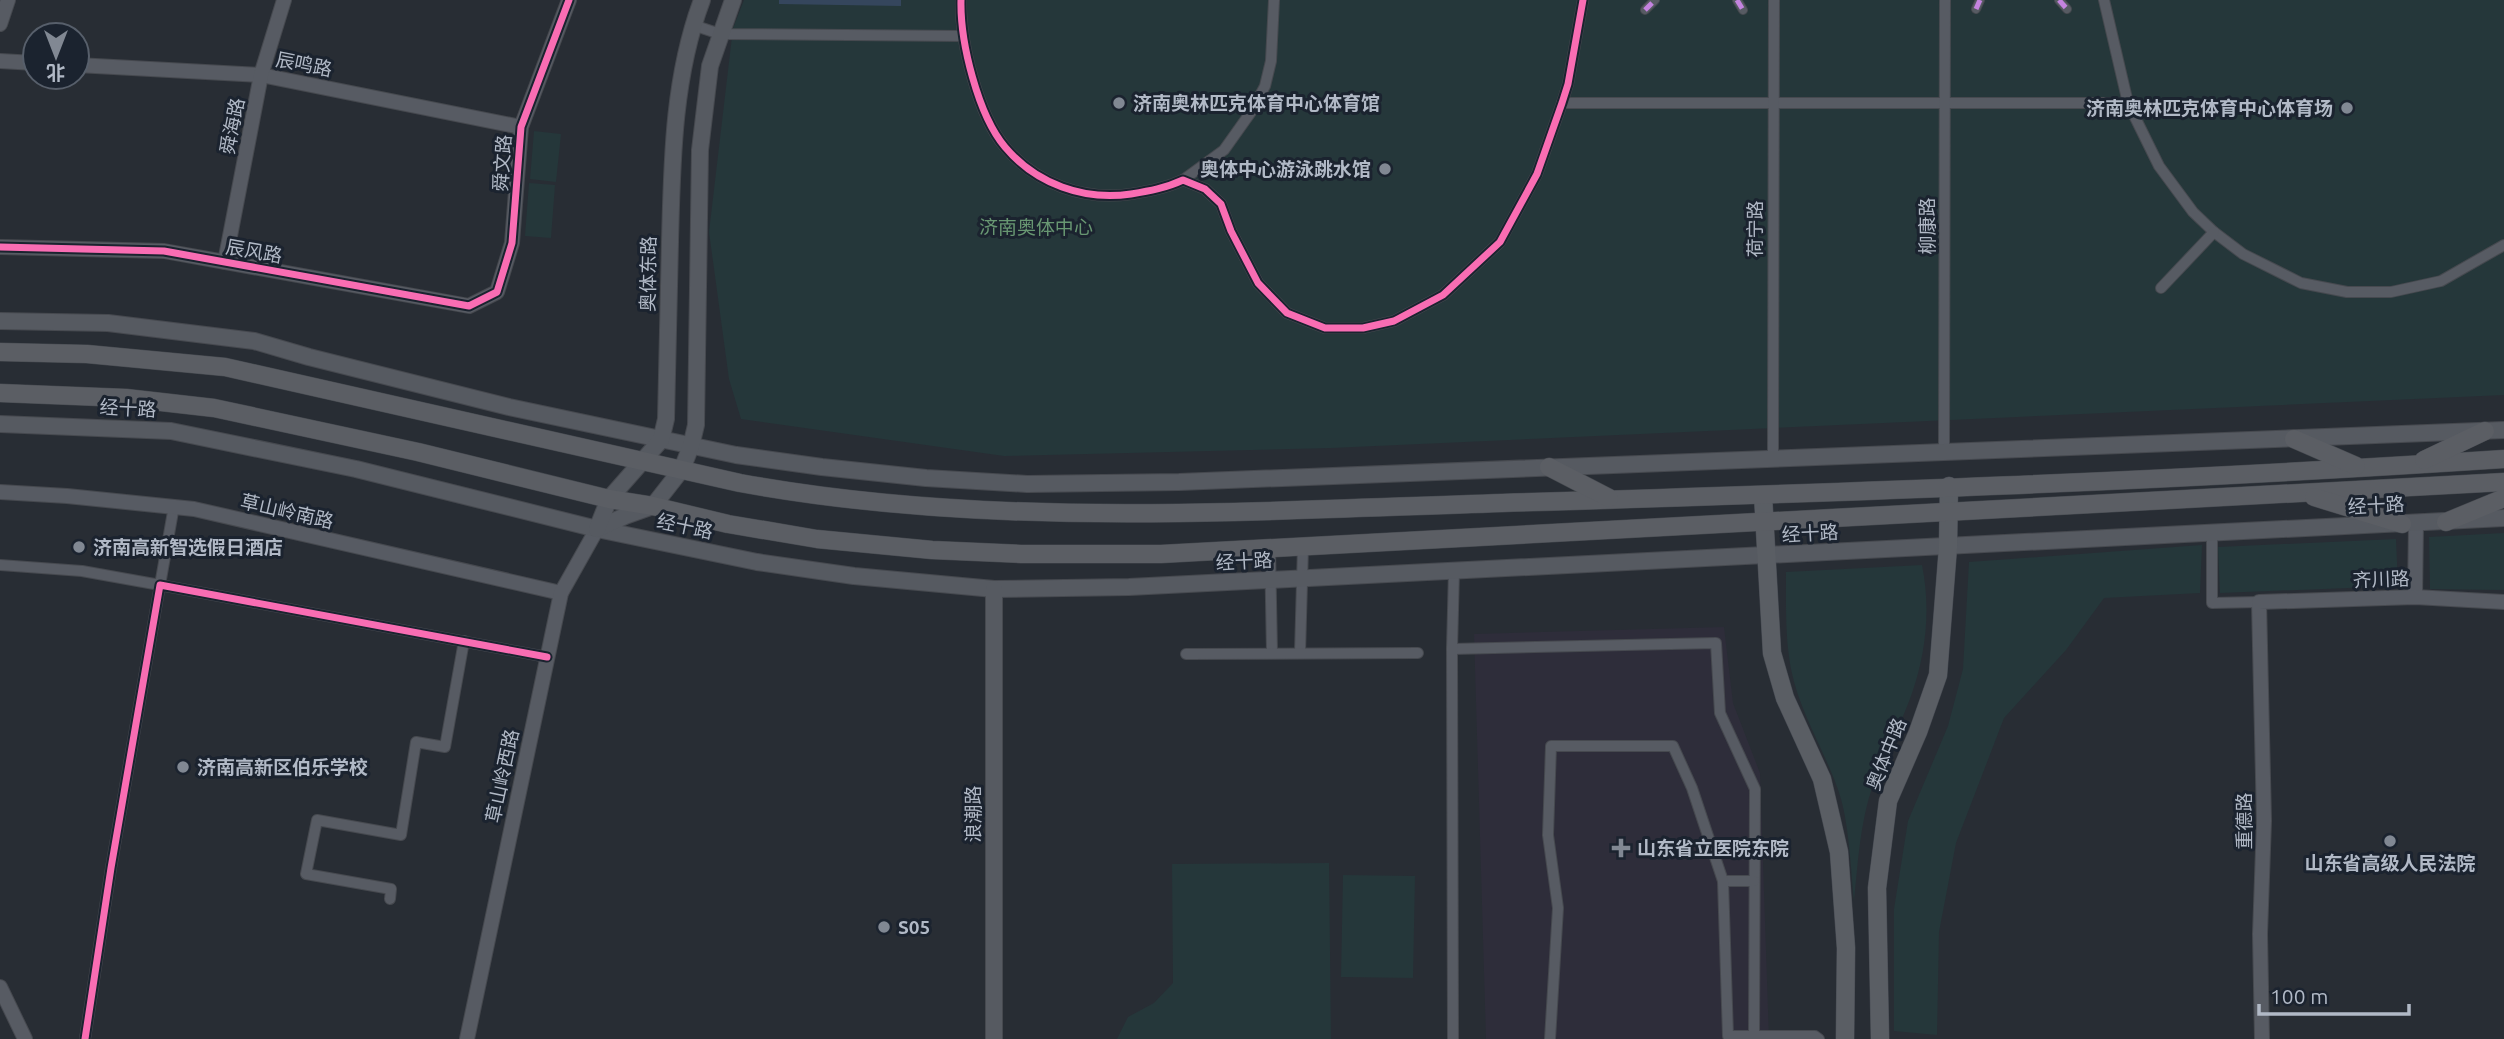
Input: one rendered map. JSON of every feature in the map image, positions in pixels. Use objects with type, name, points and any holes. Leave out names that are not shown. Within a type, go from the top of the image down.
[{"type":"highway","name":"经十路","points":[[0,352],[87,354],[225,367],[808,495],[931,507],[1022,512],[1162,514],[1763,495],[2504,459]]},
{"type":"highway","name":"经十路","points":[[0,393],[126,398],[214,408],[728,524],[817,539],[932,550],[1021,554],[1161,554],[1270,549],[2504,482]]},
{"type":"highway","points":[[2415,465],[2485,431]]},
{"type":"highway","points":[[2294,439],[2359,468]]},
{"type":"highway","points":[[1549,467],[1612,500]]},
{"type":"highway","points":[[2301,493],[2409,524]]},
{"type":"highway","points":[[2446,522],[2504,498]]},
{"type":"main road","name":"奥体东路","points":[[661,440],[666,419],[672,150],[693,25],[702,0]]},
{"type":"main road","points":[[597,529],[653,506],[682,469],[691,446],[696,425],[699,150],[710,66],[733,0]]},
{"type":"main road","points":[[0,321],[108,323],[254,341],[509,407],[736,455],[926,478],[1027,484],[1179,482],[2504,430]]},
{"type":"main road","name":"经十路","points":[[0,424],[171,431],[356,469],[597,529],[757,562],[853,576],[994,589],[1129,587],[1303,579],[2504,519]]},
{"type":"main road","points":[[597,529],[609,499],[661,440]]},
{"type":"main road","name":"奥体中路","points":[[1880,1039],[1877,888],[1888,801],[1919,732],[1938,675],[1948,547],[1949,486]]},
{"type":"main road","points":[[1763,495],[1772,653],[1785,698],[1822,779],[1839,852],[1846,948],[1845,1039]]},
{"type":"main road","name":"浪潮路","points":[[994,589],[994,1039]]},
{"type":"street","points":[[0,24],[8,0]]},
{"type":"street","name":"舜海路","points":[[225,262],[261,75],[284,0]]},
{"type":"street","name":"舜文路","points":[[497,292],[512,243],[521,127],[569,0]]},
{"type":"street","points":[[961,0],[963,36],[971,76],[987,115],[1004,146],[1025,166],[1051,184],[1078,192],[1113,197],[1170,186],[1224,150],[1251,112],[1265,86],[1271,61],[1274,0]]},
{"type":"street","points":[[1182,180],[1205,189],[1221,204],[1231,231],[1258,283],[1286,313],[1325,328],[1363,328],[1394,321],[1443,295],[1500,242],[1537,174],[1569,84],[1583,0]]},
{"type":"street","points":[[1645,10],[1655,0]]},
{"type":"street","points":[[1737,0],[1743,9]]},
{"type":"street","name":"荷宁路","points":[[1773,459],[1774,0]]},
{"type":"street","name":"柳康路","points":[[1944,452],[1945,0]]},
{"type":"street","points":[[2059,0],[2067,9]]},
{"type":"street","points":[[2104,0],[2128,103],[2159,166],[2193,212],[2244,254],[2301,283],[2347,292],[2391,292],[2441,281],[2504,245]]},
{"type":"street","points":[[693,25],[720,34],[963,36]]},
{"type":"street","points":[[0,61],[21,62]]},
{"type":"street","name":"辰鸣路","points":[[91,66],[261,75],[521,127]]},
{"type":"street","points":[[1562,103],[2128,103]]},
{"type":"street","points":[[2161,288],[2214,232]]},
{"type":"street","name":"辰风路","points":[[0,247],[164,251],[469,306],[497,292]]},
{"type":"street","name":"草山岭南路","points":[[0,492],[174,506],[561,593]]},
{"type":"street","points":[[85,1039],[111,867],[174,506]]},
{"type":"street","points":[[2409,524],[2416,597]]},
{"type":"street","name":"草山岭西路","points":[[467,1039],[561,593],[597,529]]},
{"type":"street","points":[[2212,534],[2212,603],[2259,602]]},
{"type":"street","points":[[1300,653],[1304,547]]},
{"type":"street","points":[[1270,549],[1272,653]]},
{"type":"street","points":[[0,565],[82,572],[160,584],[547,657]]},
{"type":"street","points":[[1452,1039],[1454,571]]},
{"type":"street","name":"齐川路","points":[[2259,602],[2416,597],[2504,602]]},
{"type":"street","name":"重德路","points":[[2259,602],[2264,821],[2260,934],[2262,1039]]},
{"type":"street","points":[[390,899],[391,889],[306,874],[317,820],[401,835],[416,742],[445,747],[464,641]]},
{"type":"street","points":[[1452,649],[1716,643],[1720,713],[1755,789],[1754,1037]]},
{"type":"street","points":[[1185,654],[1418,653]]},
{"type":"street","points":[[1550,1039],[1558,908],[1548,835],[1551,746],[1673,746],[1692,788],[1723,881],[1728,1036],[1815,1036],[1819,1039]]},
{"type":"street","points":[[1723,881],[1754,881]]},
{"type":"street","points":[[0,987],[25,1039]]},
{"type":"shaded area","name":"山东省立医院东院","points":[[1724,627],[1733,703],[1760,773],[1769,1039],[1486,1039],[1474,634]]},
{"type":"green space","name":"济南奥体中心","points":[[744,0],[2504,0],[2504,395],[1331,448],[1004,456],[741,419],[729,379],[709,232],[733,28]]},
{"type":"green space","points":[[534,131],[561,134],[556,182],[530,179]]},
{"type":"green space","points":[[529,183],[555,185],[551,238],[525,236]]},
{"type":"green space","points":[[2504,533],[2504,590],[2430,589],[2429,537]]},
{"type":"green space","points":[[2396,539],[2398,586],[2220,593],[2218,547]]},
{"type":"green space","points":[[2202,545],[2200,593],[2104,598],[2066,650],[2004,718],[1956,843],[1939,932],[1937,1035],[1894,1031],[1894,909],[1908,821],[1948,726],[1963,669],[1969,562]]},
{"type":"green space","points":[[1922,565],[1926,631],[1920,664],[1907,707],[1873,785],[1865,813],[1854,901],[1844,810],[1829,767],[1801,703],[1791,669],[1787,633],[1786,572]]},
{"type":"green space","points":[[1329,863],[1331,1039],[1117,1039],[1128,1017],[1154,1003],[1173,983],[1172,864]]},
{"type":"green space","points":[[1343,875],[1415,876],[1413,978],[1341,977]]},
{"type":"water","points":[[779,0],[901,0],[901,6],[779,4]]},
{"type":"marked path","points":[[1645,10],[1655,0]]},
{"type":"marked path","points":[[1737,0],[1743,10]]},
{"type":"marked path","points":[[1976,9],[1980,0]]},
{"type":"marked path","points":[[2059,0],[2067,9]]},
{"type":"cycle path","points":[[0,247],[164,251],[469,306],[497,292],[512,243],[521,127],[569,0]]},
{"type":"cycle path","points":[[961,0],[967,57],[979,97],[995,133],[1017,160],[1046,180],[1062,187],[1096,195],[1138,193],[1183,180],[1205,189],[1221,204],[1231,231],[1258,283],[1287,313],[1325,328],[1363,328],[1394,321],[1443,295],[1500,242],[1537,174],[1562,103],[1583,0]]},
{"type":"cycle path","points":[[85,1039],[111,868],[160,585],[547,657]]},
{"type":"place","name":"济南奥林匹克体育中心体育馆","points":[[1119,103]]},
{"type":"place","name":"济南奥林匹克体育中心体育场","points":[[2347,108]]},
{"type":"place","name":"奥体中心游泳跳水馆","points":[[1385,169]]},
{"type":"place","name":"济南高新智选假日酒店","points":[[79,547]]},
{"type":"place","name":"济南高新区伯乐学校","points":[[183,767]]},
{"type":"place","name":"山东省高级人民法院","points":[[2390,841]]},
{"type":"place","name":"山东省立医院东院","points":[[1621,848]]},
{"type":"place","name":"S05","points":[[884,927]]}]
